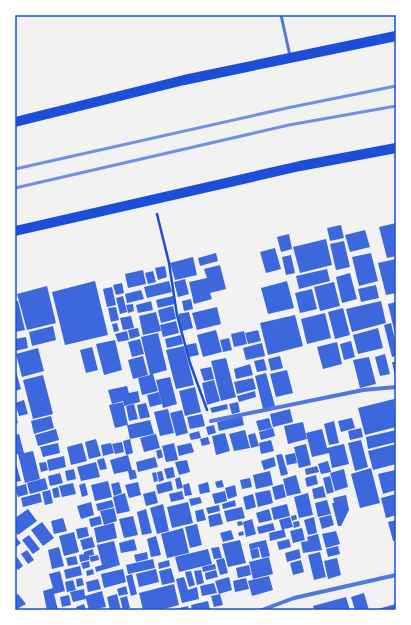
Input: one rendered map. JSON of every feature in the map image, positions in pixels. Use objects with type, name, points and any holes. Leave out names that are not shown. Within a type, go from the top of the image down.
[{"type":"main road","points":[[15,122],[184,80],[396,36]]},
{"type":"main road","points":[[15,231],[300,166],[396,148]]},
{"type":"street","points":[[211,421],[363,390],[396,387]]},
{"type":"street","points":[[262,610],[294,598],[396,576]]},
{"type":"lane","points":[[281,15],[290,57]]},
{"type":"path","points":[[154,199],[169,263],[177,314],[190,364],[211,421]]},
{"type":"building","points":[[396,223],[396,256],[387,258],[379,227]]},
{"type":"building","points":[[341,225],[344,238],[330,241],[327,228]]},
{"type":"building","points":[[365,230],[370,247],[350,252],[345,235]]},
{"type":"building","points":[[289,234],[292,249],[281,252],[277,237]]},
{"type":"building","points":[[326,239],[332,265],[300,273],[293,247]]},
{"type":"building","points":[[344,241],[350,267],[336,270],[330,244]]},
{"type":"building","points":[[275,248],[281,269],[266,273],[260,252]]},
{"type":"building","points":[[216,253],[218,261],[200,266],[198,258]]},
{"type":"building","points":[[371,253],[378,281],[359,286],[352,257]]},
{"type":"building","points":[[291,255],[295,273],[286,275],[282,257]]},
{"type":"building","points":[[193,257],[197,275],[175,280],[170,263]]},
{"type":"building","points":[[396,259],[396,293],[386,295],[378,263]]},
{"type":"building","points":[[220,265],[226,289],[210,293],[212,299],[194,304],[189,282],[207,278],[204,269]]},
{"type":"building","points":[[165,266],[167,277],[158,280],[155,268]]},
{"type":"building","points":[[327,269],[330,281],[299,289],[296,276]]},
{"type":"building","points":[[143,270],[146,284],[128,288],[125,274]]},
{"type":"building","points":[[153,271],[156,282],[148,284],[145,273]]},
{"type":"building","points":[[350,273],[357,299],[342,303],[336,277]]},
{"type":"building","points":[[185,279],[189,294],[178,297],[174,282]]},
{"type":"building","points":[[95,281],[108,335],[65,345],[52,292]]},
{"type":"building","points":[[169,281],[172,292],[147,298],[144,287]]},
{"type":"building","points":[[287,281],[294,308],[268,314],[261,288]]},
{"type":"building","points":[[334,282],[340,306],[320,311],[314,287]]},
{"type":"building","points":[[122,283],[124,293],[116,295],[113,285]]},
{"type":"building","points":[[376,285],[379,298],[361,302],[358,289]]},
{"type":"building","points":[[47,286],[56,323],[27,330],[17,294]]},
{"type":"building","points":[[112,287],[116,305],[107,307],[103,289]]},
{"type":"building","points":[[312,289],[317,309],[300,313],[295,293]]},
{"type":"building","points":[[141,290],[144,299],[127,303],[125,294]]},
{"type":"building","points":[[123,296],[127,312],[120,314],[116,298]]},
{"type":"building","points":[[173,296],[175,304],[158,308],[156,300]]},
{"type":"building","points":[[191,299],[193,309],[184,311],[182,301]]},
{"type":"building","points":[[15,301],[18,301],[25,330],[15,332]]},
{"type":"building","points":[[151,301],[153,310],[138,313],[136,305]]},
{"type":"building","points":[[381,301],[386,323],[352,332],[346,309]]},
{"type":"building","points":[[396,302],[396,334],[395,334],[388,304]]},
{"type":"building","points":[[133,304],[134,311],[128,313],[126,305]]},
{"type":"building","points":[[173,306],[176,319],[161,323],[158,310]]},
{"type":"building","points":[[116,307],[119,320],[111,322],[108,308]]},
{"type":"building","points":[[217,307],[221,324],[197,330],[192,313]]},
{"type":"building","points":[[343,308],[350,335],[335,339],[328,312]]},
{"type":"building","points":[[156,312],[161,331],[143,335],[139,316]]},
{"type":"building","points":[[189,312],[193,328],[182,331],[178,314]]},
{"type":"building","points":[[325,313],[331,338],[307,344],[301,319]]},
{"type":"building","points":[[295,315],[303,346],[268,355],[260,323]]},
{"type":"building","points":[[131,316],[134,328],[123,330],[120,318]]},
{"type":"building","points":[[176,321],[179,333],[163,337],[160,325]]},
{"type":"building","points":[[117,323],[119,331],[114,332],[112,324]]},
{"type":"building","points":[[391,323],[396,344],[396,356],[392,357],[384,325]]},
{"type":"building","points":[[53,326],[56,340],[32,346],[29,332]]},
{"type":"building","points":[[138,328],[140,336],[130,339],[128,330]]},
{"type":"building","points":[[378,328],[383,348],[358,354],[353,335]]},
{"type":"building","points":[[216,330],[222,352],[203,357],[197,335]]},
{"type":"building","points":[[258,330],[261,341],[248,344],[245,333]]},
{"type":"building","points":[[127,331],[129,340],[118,342],[115,334]]},
{"type":"building","points":[[244,331],[247,344],[234,347],[231,334]]},
{"type":"building","points":[[158,333],[167,370],[153,374],[158,391],[142,395],[138,378],[150,375],[141,337]]},
{"type":"building","points":[[181,335],[183,344],[167,348],[165,339]]},
{"type":"building","points":[[26,337],[28,348],[15,351],[15,339]]},
{"type":"building","points":[[229,338],[232,350],[223,352],[220,340]]},
{"type":"building","points":[[140,339],[144,354],[132,357],[128,342]]},
{"type":"building","points":[[115,340],[122,370],[104,375],[96,344]]},
{"type":"building","points":[[351,341],[355,357],[344,360],[340,344]]},
{"type":"building","points":[[337,342],[342,364],[323,369],[317,347]]},
{"type":"building","points":[[196,343],[199,355],[189,357],[186,345]]},
{"type":"building","points":[[262,343],[265,356],[246,360],[243,348]]},
{"type":"building","points":[[184,346],[194,385],[176,389],[166,350]]},
{"type":"building","points":[[92,347],[98,370],[86,373],[80,350]]},
{"type":"building","points":[[38,348],[44,371],[22,377],[16,354]]},
{"type":"building","points":[[385,354],[390,374],[380,376],[375,357]]},
{"type":"building","points":[[143,356],[148,375],[133,379],[128,360]]},
{"type":"building","points":[[280,356],[283,368],[271,371],[268,359]]},
{"type":"building","points":[[369,357],[376,384],[360,388],[353,360]]},
{"type":"building","points":[[226,358],[236,397],[221,401],[211,361]]},
{"type":"building","points":[[264,359],[267,370],[257,372],[254,361]]},
{"type":"building","points":[[392,362],[396,362],[396,376],[395,376]]},
{"type":"building","points":[[250,364],[253,375],[236,379],[234,369]]},
{"type":"building","points":[[211,367],[214,379],[204,381],[200,369]]},
{"type":"building","points":[[15,368],[21,389],[15,391]]},
{"type":"building","points":[[287,370],[293,393],[276,397],[270,374]]},
{"type":"building","points":[[266,373],[275,406],[263,409],[255,376]]},
{"type":"building","points":[[43,375],[53,414],[33,419],[23,380]]},
{"type":"building","points":[[170,377],[177,404],[163,408],[156,380]]},
{"type":"building","points":[[253,378],[256,389],[237,394],[234,382]]},
{"type":"building","points":[[214,380],[220,401],[207,405],[202,383]]},
{"type":"building","points":[[127,386],[129,393],[138,391],[140,402],[124,406],[123,401],[112,404],[108,390]]},
{"type":"building","points":[[195,387],[201,412],[185,416],[179,391]]},
{"type":"building","points":[[255,391],[256,397],[239,402],[237,396]]},
{"type":"building","points":[[159,392],[162,404],[150,407],[147,395]]},
{"type":"building","points":[[394,399],[396,427],[365,435],[358,408]]},
{"type":"building","points":[[24,400],[28,414],[19,416],[15,403]]},
{"type":"building","points":[[123,402],[128,425],[150,420],[154,434],[130,439],[127,425],[115,428],[109,405]]},
{"type":"building","points":[[238,402],[240,412],[232,414],[229,404]]},
{"type":"building","points":[[146,403],[150,417],[140,419],[137,405]]},
{"type":"building","points":[[134,404],[138,419],[129,421],[126,406]]},
{"type":"building","points":[[227,404],[228,409],[212,413],[210,408]]},
{"type":"building","points":[[168,409],[174,433],[160,436],[154,412]]},
{"type":"building","points":[[290,409],[293,422],[273,427],[270,414]]},
{"type":"building","points":[[182,410],[188,433],[176,436],[170,413]]},
{"type":"building","points":[[15,413],[18,423],[15,424]]},
{"type":"building","points":[[202,414],[205,426],[190,429],[187,417]]},
{"type":"building","points":[[51,416],[54,428],[34,434],[31,421]]},
{"type":"building","points":[[242,416],[244,425],[219,431],[217,422]]},
{"type":"building","points":[[269,418],[272,428],[259,431],[256,421]]},
{"type":"building","points":[[352,418],[355,428],[341,432],[338,421]]},
{"type":"building","points":[[334,421],[339,443],[329,445],[324,424]]},
{"type":"building","points":[[303,422],[307,439],[288,444],[284,426]]},
{"type":"building","points":[[214,425],[216,433],[208,435],[206,427]]},
{"type":"building","points":[[273,428],[275,436],[261,440],[259,432]]},
{"type":"building","points":[[361,428],[363,437],[350,440],[348,431]]},
{"type":"building","points":[[56,429],[59,440],[38,446],[35,435]]},
{"type":"building","points":[[322,429],[327,448],[344,444],[349,464],[332,468],[329,453],[312,457],[306,433]]},
{"type":"building","points":[[245,430],[250,448],[234,451],[229,434]]},
{"type":"building","points":[[396,430],[396,442],[368,449],[366,437]]},
{"type":"building","points":[[199,431],[201,438],[191,440],[189,434]]},
{"type":"building","points":[[225,433],[230,451],[216,455],[212,436]]},
{"type":"building","points":[[255,433],[259,446],[251,448],[248,435]]},
{"type":"building","points":[[19,434],[24,453],[33,451],[40,479],[25,483],[18,454],[15,455],[15,435]]},
{"type":"building","points":[[156,434],[160,448],[144,452],[140,438]]},
{"type":"building","points":[[208,437],[210,444],[202,446],[200,439]]},
{"type":"building","points":[[96,439],[101,456],[89,459],[85,442]]},
{"type":"building","points":[[130,439],[133,453],[126,455],[123,441]]},
{"type":"building","points":[[271,440],[274,451],[261,454],[259,443]]},
{"type":"building","points":[[361,440],[368,467],[355,471],[348,443]]},
{"type":"building","points":[[122,442],[124,452],[115,454],[112,444]]},
{"type":"building","points":[[58,443],[60,453],[43,457],[40,447]]},
{"type":"building","points":[[82,443],[87,461],[71,465],[67,447]]},
{"type":"building","points":[[111,443],[114,453],[103,456],[101,445]]},
{"type":"building","points":[[174,443],[178,460],[166,462],[162,446]]},
{"type":"building","points":[[191,443],[194,452],[179,456],[177,446]]},
{"type":"building","points":[[306,444],[311,465],[299,468],[294,447]]},
{"type":"building","points":[[396,444],[396,464],[373,470],[368,451]]},
{"type":"building","points":[[161,449],[163,457],[158,459],[156,451]]},
{"type":"building","points":[[295,453],[297,463],[287,465],[285,455]]},
{"type":"building","points":[[282,454],[288,474],[281,476],[276,455]]},
{"type":"building","points":[[128,455],[132,470],[135,470],[137,478],[130,480],[128,471],[114,474],[110,460]]},
{"type":"building","points":[[64,456],[66,467],[49,471],[47,460]]},
{"type":"building","points":[[155,457],[158,467],[138,472],[136,462]]},
{"type":"building","points":[[274,457],[276,466],[264,470],[261,461]]},
{"type":"building","points":[[104,458],[107,469],[100,470],[97,460]]},
{"type":"building","points":[[15,460],[21,481],[15,482]]},
{"type":"building","points":[[187,460],[190,472],[179,475],[175,462]]},
{"type":"building","points":[[328,461],[331,472],[321,474],[318,464]]},
{"type":"building","points":[[46,462],[48,470],[41,472],[39,463]]},
{"type":"building","points":[[96,462],[100,477],[81,481],[77,467]]},
{"type":"building","points":[[317,466],[319,472],[306,475],[305,469]]},
{"type":"building","points":[[173,467],[175,477],[167,479],[164,469]]},
{"type":"building","points":[[371,468],[380,503],[360,508],[351,474]]},
{"type":"building","points":[[74,469],[76,479],[67,481],[65,471]]},
{"type":"building","points":[[344,469],[348,487],[335,491],[330,473]]},
{"type":"building","points":[[395,470],[396,490],[383,494],[378,474]]},
{"type":"building","points":[[162,471],[164,480],[159,482],[157,472]]},
{"type":"building","points":[[270,471],[273,485],[256,489],[253,475]]},
{"type":"building","points":[[156,472],[158,481],[154,482],[152,473]]},
{"type":"building","points":[[60,473],[63,483],[50,486],[48,476]]},
{"type":"building","points":[[296,475],[301,493],[287,496],[283,479]]},
{"type":"building","points":[[316,475],[318,484],[307,487],[305,478]]},
{"type":"building","points":[[330,476],[334,492],[327,494],[323,478]]},
{"type":"building","points":[[180,477],[183,488],[177,489],[175,479]]},
{"type":"building","points":[[45,478],[48,489],[30,494],[27,483]]},
{"type":"building","points":[[250,478],[252,487],[242,489],[240,480]]},
{"type":"building","points":[[222,480],[224,487],[217,488],[215,482]]},
{"type":"building","points":[[108,481],[112,497],[95,501],[91,485]]},
{"type":"building","points":[[171,481],[173,490],[158,494],[156,485]]},
{"type":"building","points":[[119,482],[122,493],[114,496],[111,484]]},
{"type":"building","points":[[138,482],[141,495],[129,498],[125,485]]},
{"type":"building","points":[[208,482],[210,492],[200,494],[198,485]]},
{"type":"building","points":[[73,483],[76,494],[62,497],[59,486]]},
{"type":"building","points":[[85,483],[88,495],[82,497],[79,485]]},
{"type":"building","points":[[189,483],[192,495],[185,496],[183,485]]},
{"type":"building","points":[[26,484],[28,494],[18,497],[15,487]]},
{"type":"building","points":[[283,484],[286,497],[275,500],[272,487]]},
{"type":"building","points":[[235,485],[237,496],[228,499],[225,488]]},
{"type":"building","points":[[323,486],[326,497],[314,499],[312,489]]},
{"type":"building","points":[[58,487],[60,497],[54,498],[52,489]]},
{"type":"building","points":[[50,490],[53,503],[45,505],[42,492]]},
{"type":"building","points":[[270,490],[273,503],[258,507],[255,493]]},
{"type":"building","points":[[155,491],[158,503],[146,506],[143,494]]},
{"type":"building","points":[[182,491],[184,499],[171,502],[169,494]]},
{"type":"building","points":[[225,491],[227,501],[215,504],[212,494]]},
{"type":"building","points":[[40,493],[42,502],[23,507],[21,498]]},
{"type":"building","points":[[125,493],[130,511],[117,514],[113,497]]},
{"type":"building","points":[[308,493],[313,515],[299,518],[294,497]]},
{"type":"building","points":[[253,494],[256,507],[246,510],[243,497]]},
{"type":"building","points":[[396,494],[396,515],[386,518],[381,498]]},
{"type":"building","points":[[346,495],[349,510],[341,526],[338,526],[332,503],[334,503],[333,498]]},
{"type":"building","points":[[200,497],[202,503],[191,506],[189,499]]},
{"type":"building","points":[[112,500],[114,507],[98,511],[96,504]]},
{"type":"building","points":[[235,500],[236,506],[223,509],[222,504]]},
{"type":"building","points":[[327,500],[331,514],[318,517],[315,503]]},
{"type":"building","points":[[91,502],[94,515],[81,519],[77,506]]},
{"type":"building","points":[[188,502],[193,523],[172,528],[167,507]]},
{"type":"building","points":[[163,504],[169,531],[157,534],[150,508]]},
{"type":"building","points":[[287,504],[290,516],[274,520],[271,508]]},
{"type":"building","points":[[219,505],[220,511],[208,514],[206,508]]},
{"type":"building","points":[[242,507],[245,518],[227,522],[224,511]]},
{"type":"building","points":[[114,508],[117,521],[104,525],[100,511]]},
{"type":"building","points":[[28,509],[37,521],[18,535],[15,530],[15,518]]},
{"type":"building","points":[[146,509],[152,533],[142,535],[137,512]]},
{"type":"building","points":[[203,509],[206,520],[197,522],[195,511]]},
{"type":"building","points":[[269,509],[272,520],[259,523],[256,513]]},
{"type":"building","points":[[220,513],[223,524],[210,527],[208,516]]},
{"type":"building","points":[[296,515],[297,519],[292,521],[291,516]]},
{"type":"building","points":[[331,515],[334,525],[322,529],[319,518]]},
{"type":"building","points":[[100,516],[102,524],[91,527],[89,519]]},
{"type":"building","points":[[133,516],[138,535],[124,538],[119,519]]},
{"type":"building","points":[[290,517],[293,527],[284,529],[286,537],[270,541],[269,533],[282,530],[279,520]]},
{"type":"building","points":[[314,517],[317,533],[308,535],[304,520]]},
{"type":"building","points":[[63,518],[67,531],[54,534],[51,521]]},
{"type":"building","points":[[252,519],[256,534],[246,537],[243,522]]},
{"type":"building","points":[[396,520],[396,540],[393,541],[388,522]]},
{"type":"building","points":[[242,521],[243,525],[238,526],[237,522]]},
{"type":"building","points":[[299,521],[300,526],[294,528],[293,522]]},
{"type":"building","points":[[42,522],[54,538],[43,546],[31,530]]},
{"type":"building","points":[[114,523],[117,538],[97,543],[94,528]]},
{"type":"building","points":[[273,523],[275,530],[259,534],[257,527]]},
{"type":"building","points":[[197,524],[202,545],[190,548],[185,527]]},
{"type":"building","points":[[87,527],[89,536],[78,539],[76,529]]},
{"type":"building","points":[[183,528],[189,553],[167,558],[161,534]]},
{"type":"building","points":[[302,528],[305,540],[293,543],[290,531]]},
{"type":"building","points":[[231,530],[234,539],[223,542],[220,533]]},
{"type":"building","points":[[243,531],[244,535],[239,536],[238,533]]},
{"type":"building","points":[[336,531],[340,544],[326,548],[322,534]]},
{"type":"building","points":[[74,532],[79,552],[64,556],[59,536]]},
{"type":"building","points":[[318,534],[322,550],[303,553],[301,542],[308,541],[307,537]]},
{"type":"building","points":[[29,535],[40,549],[33,554],[22,540]]},
{"type":"building","points":[[15,536],[21,543],[15,548]]},
{"type":"building","points":[[156,536],[161,555],[151,557],[147,539]]},
{"type":"building","points":[[92,537],[95,547],[83,550],[80,540]]},
{"type":"building","points":[[134,539],[137,550],[121,553],[119,543]]},
{"type":"building","points":[[289,539],[291,547],[279,550],[277,542]]},
{"type":"building","points":[[240,540],[246,563],[228,567],[222,544]]},
{"type":"building","points":[[266,540],[270,556],[262,558],[259,547],[250,550],[249,544]]},
{"type":"building","points":[[114,541],[120,565],[96,572],[95,567],[102,565],[97,545]]},
{"type":"building","points":[[338,546],[340,554],[328,557],[326,549]]},
{"type":"building","points":[[59,547],[64,566],[52,569],[48,550]]},
{"type":"building","points":[[219,547],[222,558],[214,559],[211,548]]},
{"type":"building","points":[[258,548],[260,557],[252,559],[250,550]]},
{"type":"building","points":[[93,549],[94,555],[89,556],[89,560],[80,562],[79,555]]},
{"type":"building","points":[[208,549],[212,564],[179,572],[175,557]]},
{"type":"building","points":[[299,549],[301,558],[287,562],[285,553]]},
{"type":"building","points":[[27,550],[34,560],[28,564],[21,554]]},
{"type":"building","points":[[147,552],[148,559],[136,562],[134,555]]},
{"type":"building","points":[[320,552],[326,577],[314,580],[308,555]]},
{"type":"building","points":[[98,555],[99,560],[91,562],[89,557]]},
{"type":"building","points":[[76,556],[78,564],[68,566],[66,558]]},
{"type":"building","points":[[17,557],[23,566],[18,570],[15,567]]},
{"type":"building","points":[[269,557],[273,574],[253,579],[249,562]]},
{"type":"building","points":[[224,558],[228,573],[220,575],[216,560]]},
{"type":"building","points":[[337,558],[341,575],[328,579],[324,561]]},
{"type":"building","points":[[153,559],[155,568],[128,574],[126,565]]},
{"type":"building","points":[[169,560],[170,566],[159,569],[158,563]]},
{"type":"building","points":[[301,560],[304,572],[293,575],[290,563]]},
{"type":"building","points":[[89,561],[90,567],[83,569],[81,563]]},
{"type":"building","points":[[215,564],[216,569],[203,572],[202,567]]},
{"type":"building","points":[[249,565],[251,575],[238,578],[236,568]]},
{"type":"building","points":[[80,566],[82,575],[66,579],[64,570]]},
{"type":"building","points":[[171,568],[175,582],[162,585],[159,571]]},
{"type":"building","points":[[93,569],[94,574],[87,576],[86,571]]},
{"type":"building","points":[[123,569],[126,582],[104,588],[101,574]]},
{"type":"building","points":[[156,569],[159,582],[139,587],[136,574]]},
{"type":"building","points":[[201,570],[204,583],[197,585],[194,571]]},
{"type":"building","points":[[216,570],[218,577],[206,580],[205,573]]},
{"type":"building","points":[[60,571],[65,591],[54,594],[58,610],[47,610],[43,591],[53,588],[49,574]]},
{"type":"building","points":[[191,571],[195,585],[189,587],[185,572]]},
{"type":"building","points":[[132,574],[137,594],[131,596],[126,576]]},
{"type":"building","points":[[269,576],[273,590],[252,596],[248,581]]},
{"type":"building","points":[[184,577],[188,590],[197,587],[199,599],[182,603],[176,579]]},
{"type":"building","points":[[229,577],[232,590],[219,594],[215,581]]},
{"type":"building","points":[[82,578],[84,585],[77,587],[76,579]]},
{"type":"building","points":[[246,578],[249,589],[235,592],[233,581]]},
{"type":"building","points":[[98,579],[101,589],[88,592],[86,582]]},
{"type":"building","points":[[73,580],[76,590],[67,592],[65,582]]},
{"type":"building","points":[[214,583],[217,593],[202,596],[200,586]]},
{"type":"building","points":[[174,584],[179,605],[160,610],[143,610],[139,593]]},
{"type":"building","points":[[126,586],[128,594],[119,596],[117,589]]},
{"type":"building","points":[[84,589],[85,596],[102,591],[106,607],[89,610],[86,599],[73,602],[70,592]]},
{"type":"building","points":[[364,593],[369,610],[355,610],[351,597]]},
{"type":"building","points":[[18,594],[26,604],[15,610],[15,596]]},
{"type":"building","points":[[117,594],[121,610],[110,610],[107,597]]},
{"type":"building","points":[[220,594],[223,605],[214,607],[211,596]]},
{"type":"building","points":[[69,595],[71,605],[62,607],[60,597]]},
{"type":"building","points":[[127,596],[130,608],[123,610],[120,598]]},
{"type":"building","points":[[346,597],[350,610],[314,610],[313,606]]},
{"type":"building","points":[[208,601],[210,610],[192,610],[191,605]]},
{"type":"building","points":[[84,604],[86,610],[77,610],[76,607]]},
{"type":"building","points":[[396,604],[396,610],[374,610]]},
{"type":"building","points":[[188,606],[189,610],[175,610],[175,609]]},
{"type":"railway","points":[[15,169],[287,108],[396,86]]},
{"type":"railway","points":[[15,188],[289,125],[396,106]]}]
